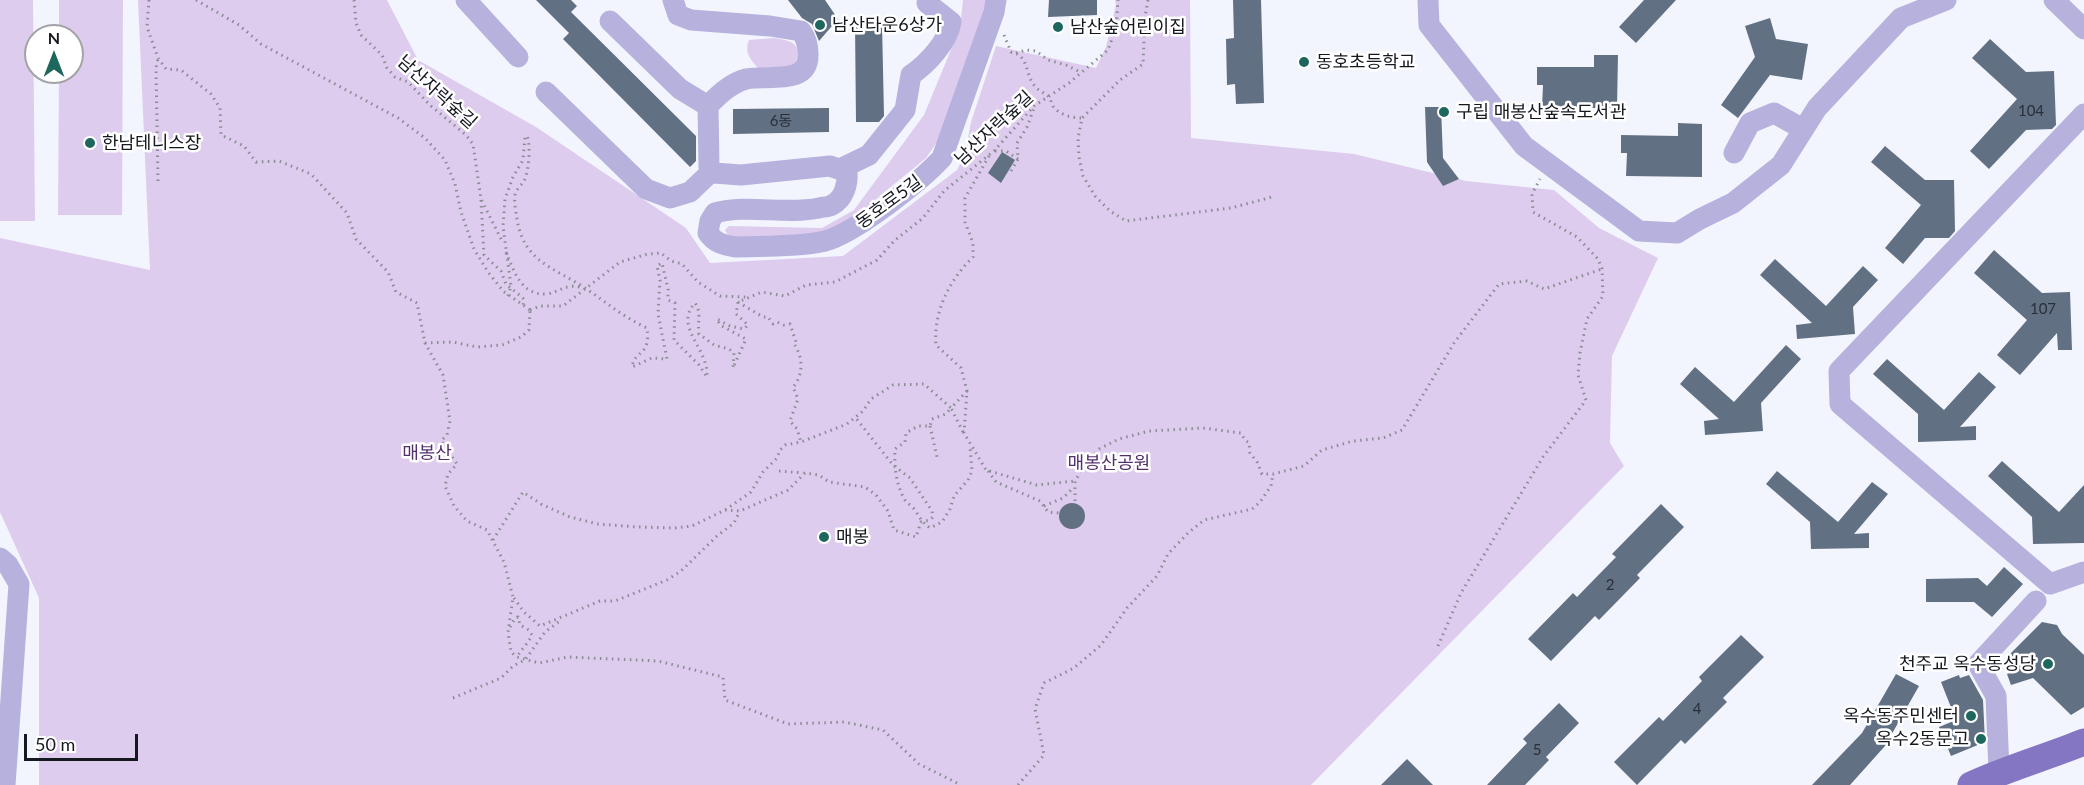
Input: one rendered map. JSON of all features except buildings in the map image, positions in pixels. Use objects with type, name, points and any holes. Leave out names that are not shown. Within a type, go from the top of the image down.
[{"type":"main road","points":[[1971,785],[1999,772],[2084,742]]},
{"type":"street","points":[[466,0],[518,57]]},
{"type":"street","points":[[672,0],[678,15],[691,20],[770,26],[801,32],[805,37],[808,47],[805,67],[792,76],[748,78],[727,89],[708,106],[709,167],[714,173],[741,175],[830,166],[840,169],[869,155],[905,110],[911,75],[922,67],[950,32],[951,22],[927,3]]},
{"type":"street","name":"동호로5길","points":[[840,169],[847,172],[848,182],[840,198],[831,206],[808,210],[715,213],[710,221],[708,233],[713,241],[736,247],[822,242],[840,237],[930,172],[942,158],[992,19],[996,0]]},
{"type":"street","points":[[1428,0],[1429,25],[1524,146],[1639,231],[1677,233],[1733,203],[1781,165],[1817,108],[1901,18],[1946,0]]},
{"type":"street","points":[[2054,0],[2084,29]]},
{"type":"street","points":[[610,21],[680,89],[708,106]]},
{"type":"street","points":[[546,92],[646,189],[670,198],[690,192],[712,171]]},
{"type":"street","points":[[1734,153],[1750,123],[1774,113],[1803,129]]},
{"type":"street","points":[[2084,114],[1839,371],[1840,404],[2050,584],[2084,572]]},
{"type":"street","points":[[0,558],[8,565],[19,584],[5,785]]},
{"type":"street","points":[[1999,772],[1996,696],[1978,664],[2036,601]]},
{"type":"path","points":[[149,0],[147,27],[158,58],[166,69],[181,70],[211,94],[220,108],[221,135],[244,146],[256,162],[279,161],[311,174],[331,193],[347,213],[356,239],[388,272],[396,292],[417,303],[425,343],[443,375],[450,421],[447,435],[441,441],[457,464],[448,474],[446,486],[453,506],[467,521],[488,530],[504,562],[512,595],[508,632],[511,652],[517,657],[539,663],[568,657],[658,661],[723,677],[725,700],[789,724],[844,722],[883,730],[919,764],[961,785]]},
{"type":"path","points":[[196,0],[239,25],[261,44],[399,118],[425,138],[445,160],[455,184],[474,249],[488,272],[508,296],[530,310],[542,306],[562,306],[620,262],[648,254],[661,253],[671,261],[682,264],[698,282],[720,296],[748,297]]},
{"type":"path","name":"남산자락숲길","points":[[354,0],[356,23],[361,35],[377,48],[387,68],[395,77],[408,82],[473,144],[481,199],[504,245],[517,279],[531,291],[548,294],[569,285],[584,288]]},
{"type":"path","name":"남산자락숲길","points":[[504,245],[505,200],[513,177],[523,160],[525,137],[527,136],[529,141],[528,167],[524,182],[514,194],[521,239],[536,260],[584,288],[627,318],[647,328],[649,338],[646,350],[633,361],[632,367],[652,358],[667,359],[658,314],[660,280],[657,266],[662,263],[668,300],[675,303],[674,340],[699,365],[707,377],[702,353],[687,323],[689,313],[696,303],[699,313],[697,326],[699,334],[714,345],[729,349],[734,353],[733,368],[746,339],[720,325],[717,319],[730,326],[744,329],[748,325],[736,314],[738,302],[762,292],[785,296],[806,285],[835,282],[878,260],[894,241],[923,218],[944,191],[994,151],[1035,106],[1069,83],[1108,50],[1116,28],[1118,0]]},
{"type":"path","points":[[1148,0],[1144,17],[1143,63],[1120,80],[1082,118],[1078,138],[1083,177],[1095,196],[1110,211],[1126,221],[1231,208],[1272,197]]},
{"type":"path","points":[[1080,72],[1048,60],[1036,51],[1026,50],[1013,53],[1025,61],[1031,83],[1040,93],[1049,97],[1054,108],[1061,114],[1082,118]]},
{"type":"path","points":[[158,58],[156,68],[158,181]]},
{"type":"path","points":[[1011,168],[1018,159],[1017,143],[1027,127],[1035,106]]},
{"type":"path","points":[[994,151],[1006,151],[1018,159]]},
{"type":"path","points":[[964,434],[967,391],[961,368],[940,350],[936,345],[935,337],[938,318],[949,286],[958,272],[973,257],[973,243],[965,222],[965,198],[990,154]]},
{"type":"path","points":[[1438,646],[1461,593],[1543,457],[1586,400],[1578,375],[1580,353],[1587,319],[1603,296],[1602,269],[1598,260],[1577,237],[1533,212],[1532,194],[1547,164]]},
{"type":"path","points":[[481,199],[484,255],[501,271],[506,284],[524,299],[523,306]]},
{"type":"path","points":[[504,245],[510,288],[508,296]]},
{"type":"path","points":[[1044,506],[1063,498],[1099,449],[1119,439],[1149,431],[1203,428],[1241,433],[1249,443],[1250,453],[1262,474],[1273,474],[1304,466],[1322,450],[1353,441],[1383,438],[1402,430],[1454,343],[1498,284],[1527,281],[1544,289],[1602,269]]},
{"type":"path","points":[[738,302],[763,317],[768,317],[773,324],[777,322],[784,325],[790,324],[802,365],[793,387],[798,399],[790,421],[797,429],[801,442]]},
{"type":"path","points":[[425,343],[453,342],[477,347],[502,345],[521,337],[529,330],[530,310]]},
{"type":"path","points":[[493,540],[523,492],[541,504],[570,517],[597,524],[675,528],[692,526],[725,510],[750,492],[785,445],[801,442],[839,427],[863,411],[871,399],[898,384],[924,384],[951,408],[970,445],[996,482],[1040,501],[1048,512],[1059,513]]},
{"type":"path","points":[[937,457],[930,426],[932,419],[946,414],[967,391]]},
{"type":"path","points":[[855,417],[895,467],[910,478],[932,511],[933,517],[921,522]]},
{"type":"path","points":[[930,426],[918,426],[906,433],[905,442],[895,449],[898,482],[906,501],[914,508],[921,522],[930,528],[942,522],[950,509],[954,496],[968,480],[972,471],[970,445]]},
{"type":"path","points":[[987,470],[1037,485],[1075,483]]},
{"type":"path","points":[[779,471],[819,475],[829,482],[865,487],[876,495],[888,511],[894,530],[916,537],[921,522]]},
{"type":"path","points":[[725,510],[740,511],[788,490],[805,473]]},
{"type":"path","points":[[1018,785],[1044,755],[1035,709],[1044,683],[1074,668],[1101,645],[1127,608],[1157,576],[1168,554],[1188,533],[1204,520],[1252,509],[1271,486],[1273,474]]},
{"type":"path","points":[[1075,483],[1075,501]]},
{"type":"path","points":[[512,595],[524,612],[540,626],[600,601],[615,601],[635,594],[681,571],[734,523],[740,511]]},
{"type":"path","points":[[508,632],[515,618],[518,617],[520,626],[529,630],[532,635],[529,643],[517,657]]},
{"type":"path","points":[[453,698],[501,678],[513,666],[525,660],[546,632],[565,617]]},
{"type":"green space","points":[[0,0],[33,0],[33,24],[24,24],[24,84],[34,84],[35,221],[0,221]]},
{"type":"green space","name":"한남테니스장","points":[[59,0],[123,0],[122,215],[58,215],[59,84],[84,84],[84,24],[59,24]]},
{"type":"green space","name":"매봉산","points":[[138,0],[387,0],[418,60],[536,127],[686,228],[710,263],[843,256],[957,170],[965,154],[971,122],[996,46],[1096,68],[1106,47],[1116,5],[1115,0],[1190,0],[1191,138],[1354,154],[1466,181],[1554,190],[1599,228],[1658,258],[1612,356],[1610,443],[1624,466],[1311,785],[39,785],[39,598],[0,512],[0,238],[150,270]]},
{"type":"green space","points":[[963,0],[987,0],[944,132],[926,158],[847,223],[820,237],[729,237],[725,230],[729,226],[822,228],[854,210],[924,115],[960,28]]},
{"type":"green space","points":[[774,38],[794,44],[797,52],[795,65],[758,68],[753,62],[748,52],[749,40]]},
{"type":"place","name":"남산타운6상가","points":[[820,25]]},
{"type":"place","name":"남산숲어린이집","points":[[1058,27]]},
{"type":"place","name":"동호초등학교","points":[[1304,62]]},
{"type":"place","name":"구립 매봉산숲속도서관","points":[[1444,112]]},
{"type":"place","name":"한남테니스장","points":[[90,143]]},
{"type":"place","name":"매봉","points":[[824,537]]},
{"type":"place","name":"천주교 옥수동성당","points":[[2048,664]]},
{"type":"place","name":"옥수동주민센터","points":[[1971,716]]},
{"type":"place","name":"옥수2동문고","points":[[1981,739]]},
{"type":"park label","name":"매봉산공원","points":[[1109,463]]}]
